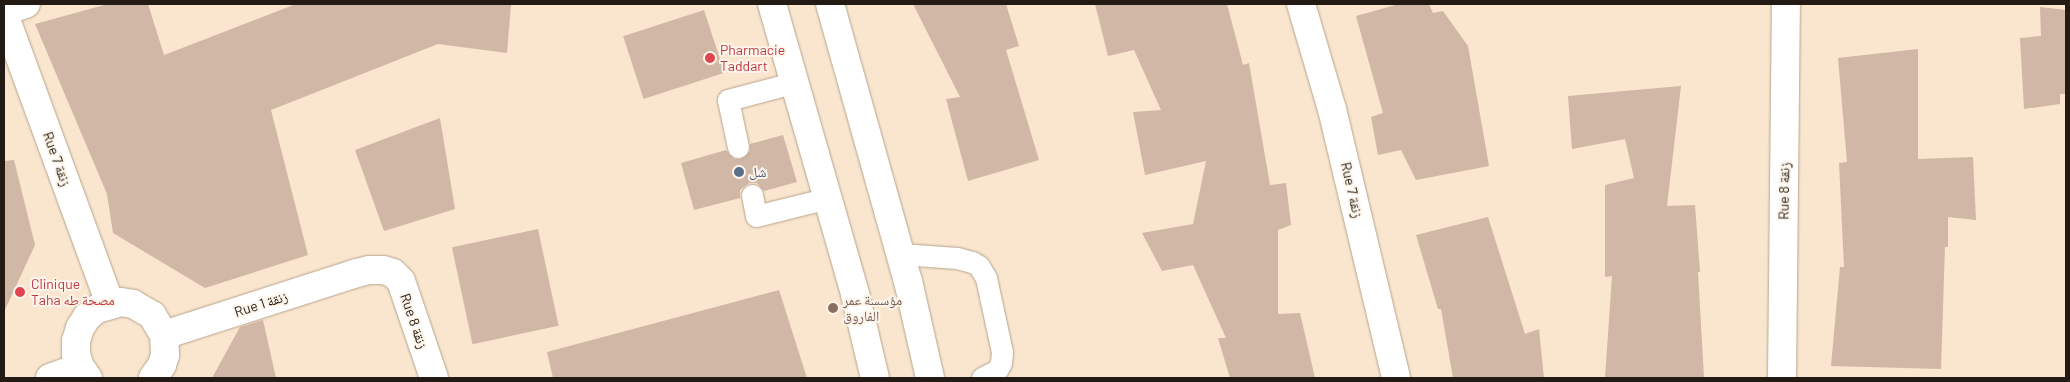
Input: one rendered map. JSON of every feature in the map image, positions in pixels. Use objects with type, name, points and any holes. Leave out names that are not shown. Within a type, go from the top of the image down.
[{"type":"street","points":[[4,13],[26,4]]},
{"type":"street","points":[[772,4],[796,82],[855,294],[875,378]]},
{"type":"street","points":[[830,4],[901,254],[930,378]]},
{"type":"street","name":"Rue 7 زنقة","points":[[1301,4],[1332,109],[1396,378]]},
{"type":"street","name":"Rue 8 زنقة","points":[[1782,378],[1786,4]]},
{"type":"street","name":"Rue 7 زنقة","points":[[4,13],[110,304]]},
{"type":"street","name":"Rue 8 زنقة","points":[[357,273],[382,270],[393,273],[401,281],[434,378]]},
{"type":"street","name":"Rue 1 زنقة","points":[[164,334],[357,273]]},
{"type":"street","points":[[50,378],[84,372],[76,354],[76,341],[80,328],[87,317],[97,309],[121,302],[143,308],[152,315],[164,334],[165,355],[162,366],[153,378]]},
{"type":"lane","points":[[738,147],[728,100],[796,82]]},
{"type":"lane","points":[[752,195],[756,216],[828,198]]},
{"type":"lane","points":[[901,254],[957,258],[979,266],[986,278],[1002,352],[1002,363],[997,370],[982,378]]},
{"type":"building","points":[[108,4],[148,4],[164,55],[296,4],[511,4],[507,53],[438,44],[271,110],[308,255],[205,288],[113,233],[107,194],[35,24]]},
{"type":"building","points":[[913,4],[1006,4],[1019,46],[1006,50],[1039,160],[968,181],[946,99],[960,97]]},
{"type":"building","points":[[1095,4],[1227,4],[1243,65],[1249,63],[1270,185],[1286,183],[1291,225],[1278,230],[1278,314],[1300,313],[1315,378],[1230,378],[1218,338],[1226,338],[1193,265],[1162,271],[1142,233],[1193,224],[1206,161],[1145,175],[1133,112],[1161,110],[1134,50],[1108,56]]},
{"type":"building","points":[[1399,4],[1429,4],[1433,13],[1443,11],[1468,46],[1489,166],[1416,180],[1401,150],[1378,155],[1371,117],[1383,113],[1356,16]]},
{"type":"building","points":[[2040,7],[2066,10],[2066,94],[2060,94],[2060,104],[2024,109],[2020,38],[2041,36]]},
{"type":"building","points":[[704,10],[724,73],[644,99],[623,36]]},
{"type":"building","points":[[1918,49],[1918,159],[1973,157],[1976,220],[1948,217],[1948,247],[1945,247],[1941,369],[1831,366],[1840,267],[1844,267],[1839,163],[1847,162],[1838,58]]},
{"type":"building","points":[[1681,86],[1667,206],[1695,205],[1700,272],[1698,272],[1704,378],[1605,378],[1612,276],[1605,277],[1605,185],[1634,178],[1625,139],[1572,149],[1568,96]]},
{"type":"building","points":[[440,118],[455,209],[384,231],[355,150]]},
{"type":"building","points":[[783,135],[797,182],[764,191],[757,183],[749,183],[740,190],[740,198],[694,210],[681,163],[726,150],[734,159],[741,159],[750,151],[750,144]]},
{"type":"building","points":[[14,160],[35,245],[4,312],[4,161]]},
{"type":"building","points":[[1488,217],[1525,334],[1539,329],[1544,378],[1453,378],[1441,309],[1438,309],[1416,235]]},
{"type":"building","points":[[538,229],[559,326],[473,344],[452,247]]},
{"type":"building","points":[[779,290],[807,378],[553,378],[547,352]]},
{"type":"building","points":[[263,320],[276,378],[212,378],[240,327]]},
{"type":"place","name":"Pharmacie Taddart","points":[[710,58]]},
{"type":"place","name":"شل","points":[[739,172]]},
{"type":"place","name":"Clinique Taha مصحة طه","points":[[20,292]]},
{"type":"place","name":"مؤسسة عمر الفاروق","points":[[833,308]]}]
